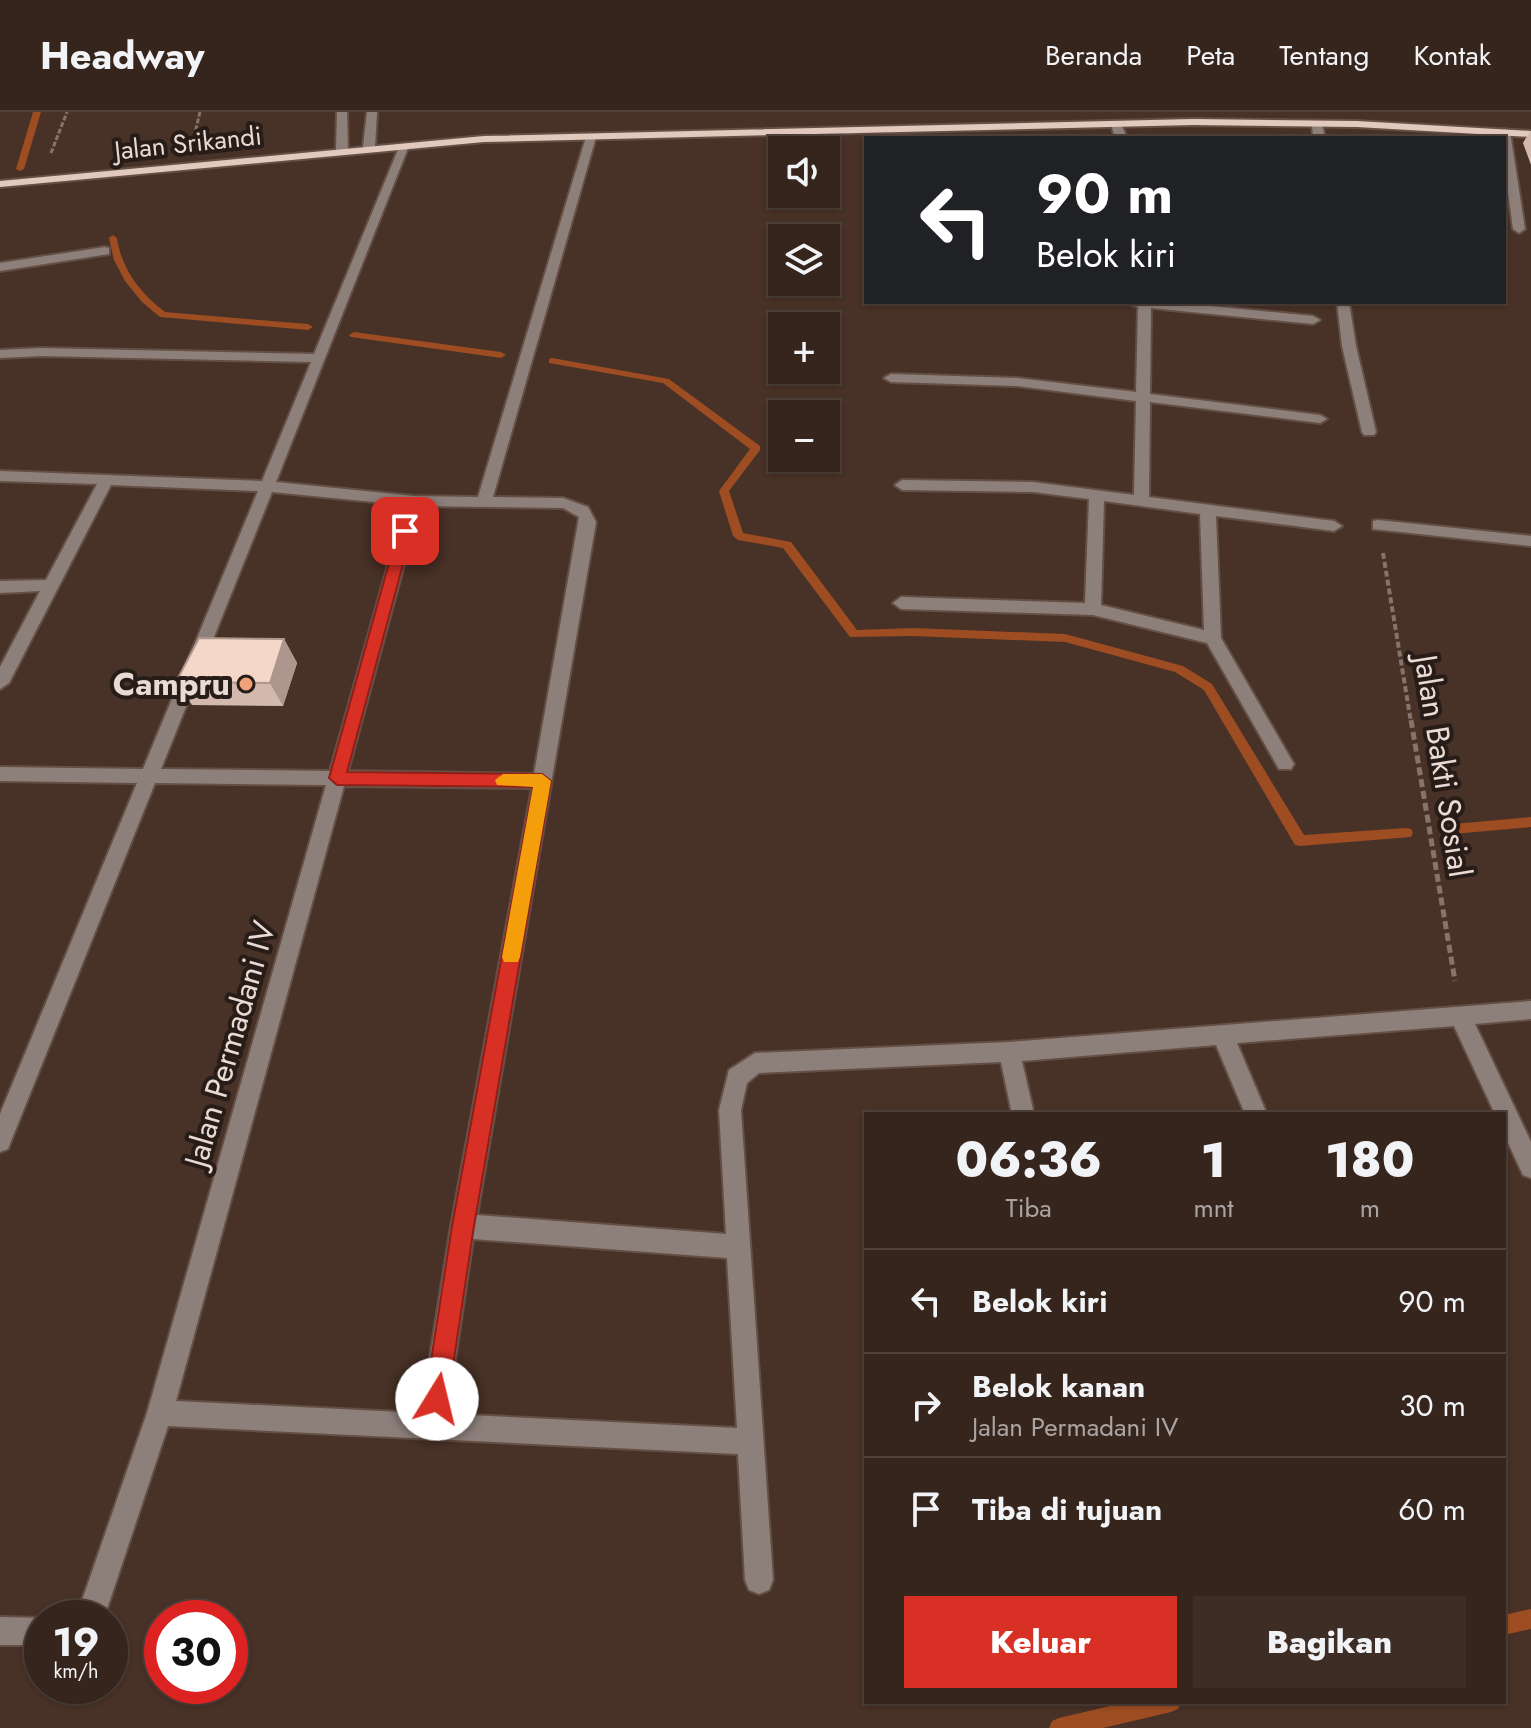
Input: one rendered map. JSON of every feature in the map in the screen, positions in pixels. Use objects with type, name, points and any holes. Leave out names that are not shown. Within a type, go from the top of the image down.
[{"type":"main road","name":"Jalan Srikandi","points":[[0,184],[369,147],[484,139],[1113,124],[1317,124],[1531,134]]},
{"type":"street","points":[[342,112],[342,150]]},
{"type":"street","points":[[369,147],[372,112]]},
{"type":"street","points":[[1104,112],[1120,136]]},
{"type":"street","points":[[1317,124],[1319,136]]},
{"type":"street","points":[[1505,132],[1506,136]]},
{"type":"street","points":[[484,503],[591,137]]},
{"type":"street","points":[[1506,139],[1519,229]]},
{"type":"street","points":[[0,1141],[406,145]]},
{"type":"street","points":[[0,267],[105,251]]},
{"type":"street","points":[[1140,304],[1143,396],[1141,502]]},
{"type":"street","points":[[1150,304],[1313,320]]},
{"type":"street","points":[[1343,304],[1369,432]]},
{"type":"street","points":[[0,354],[41,352],[318,358]]},
{"type":"street","points":[[891,378],[1017,382],[1320,419]]},
{"type":"street","points":[[0,476],[265,486],[414,501],[563,503],[581,508],[588,522],[463,1226],[432,1428]]},
{"type":"street","points":[[0,683],[106,481]]},
{"type":"street","points":[[902,485],[1033,487],[1334,526]]},
{"type":"street","points":[[1093,609],[1097,496]]},
{"type":"street","name":"Jalan Permadani IV","points":[[95,1600],[160,1413],[414,501]]},
{"type":"street","points":[[1208,510],[1213,638],[1285,764]]},
{"type":"street","points":[[1378,525],[1531,541]]},
{"type":"street","points":[[0,587],[53,585]]},
{"type":"street","points":[[901,603],[1093,609],[1213,638]]},
{"type":"street","points":[[0,774],[542,781]]},
{"type":"street","points":[[759,1580],[730,1110],[737,1077],[755,1063],[1009,1052],[1531,1010]]},
{"type":"street","points":[[1460,1016],[1505,1112]]},
{"type":"street","points":[[1223,1035],[1255,1112]]},
{"type":"street","points":[[1009,1052],[1023,1112]]},
{"type":"street","points":[[1506,1114],[1531,1167]]},
{"type":"street","points":[[463,1226],[739,1247]]},
{"type":"street","points":[[160,1413],[751,1442]]},
{"type":"street","points":[[0,1631],[24,1631]]},
{"type":"path","points":[[40,180],[67,112]]},
{"type":"path","name":"Jalan Bakti Sosial","points":[[1378,525],[1460,1016]]},
{"type":"building","points":[[199,638],[284,639],[270,683],[176,682]]},
{"type":"waterway","points":[[20,169],[37,112]]},
{"type":"waterway","points":[[113,238],[123,271],[145,300],[163,315],[308,327]]},
{"type":"waterway","points":[[354,335],[501,355]]},
{"type":"waterway","points":[[552,361],[666,381],[756,448],[724,491],[738,536],[787,545],[854,634],[913,632],[1065,638],[1179,669],[1208,687],[1300,841],[1406,833]]},
{"type":"waterway","points":[[1453,829],[1531,822]]},
{"type":"waterway","points":[[1506,1625],[1531,1619]]},
{"type":"waterway","points":[[1059,1728],[1162,1704]]},
{"type":"slow traffic","points":[[503,780],[542,781],[511,957]]},
{"type":"place","name":"Campru","points":[[246,684]]},
{"type":"route","points":[[405,531],[337,778],[542,781],[463,1226],[437,1399]]}]
